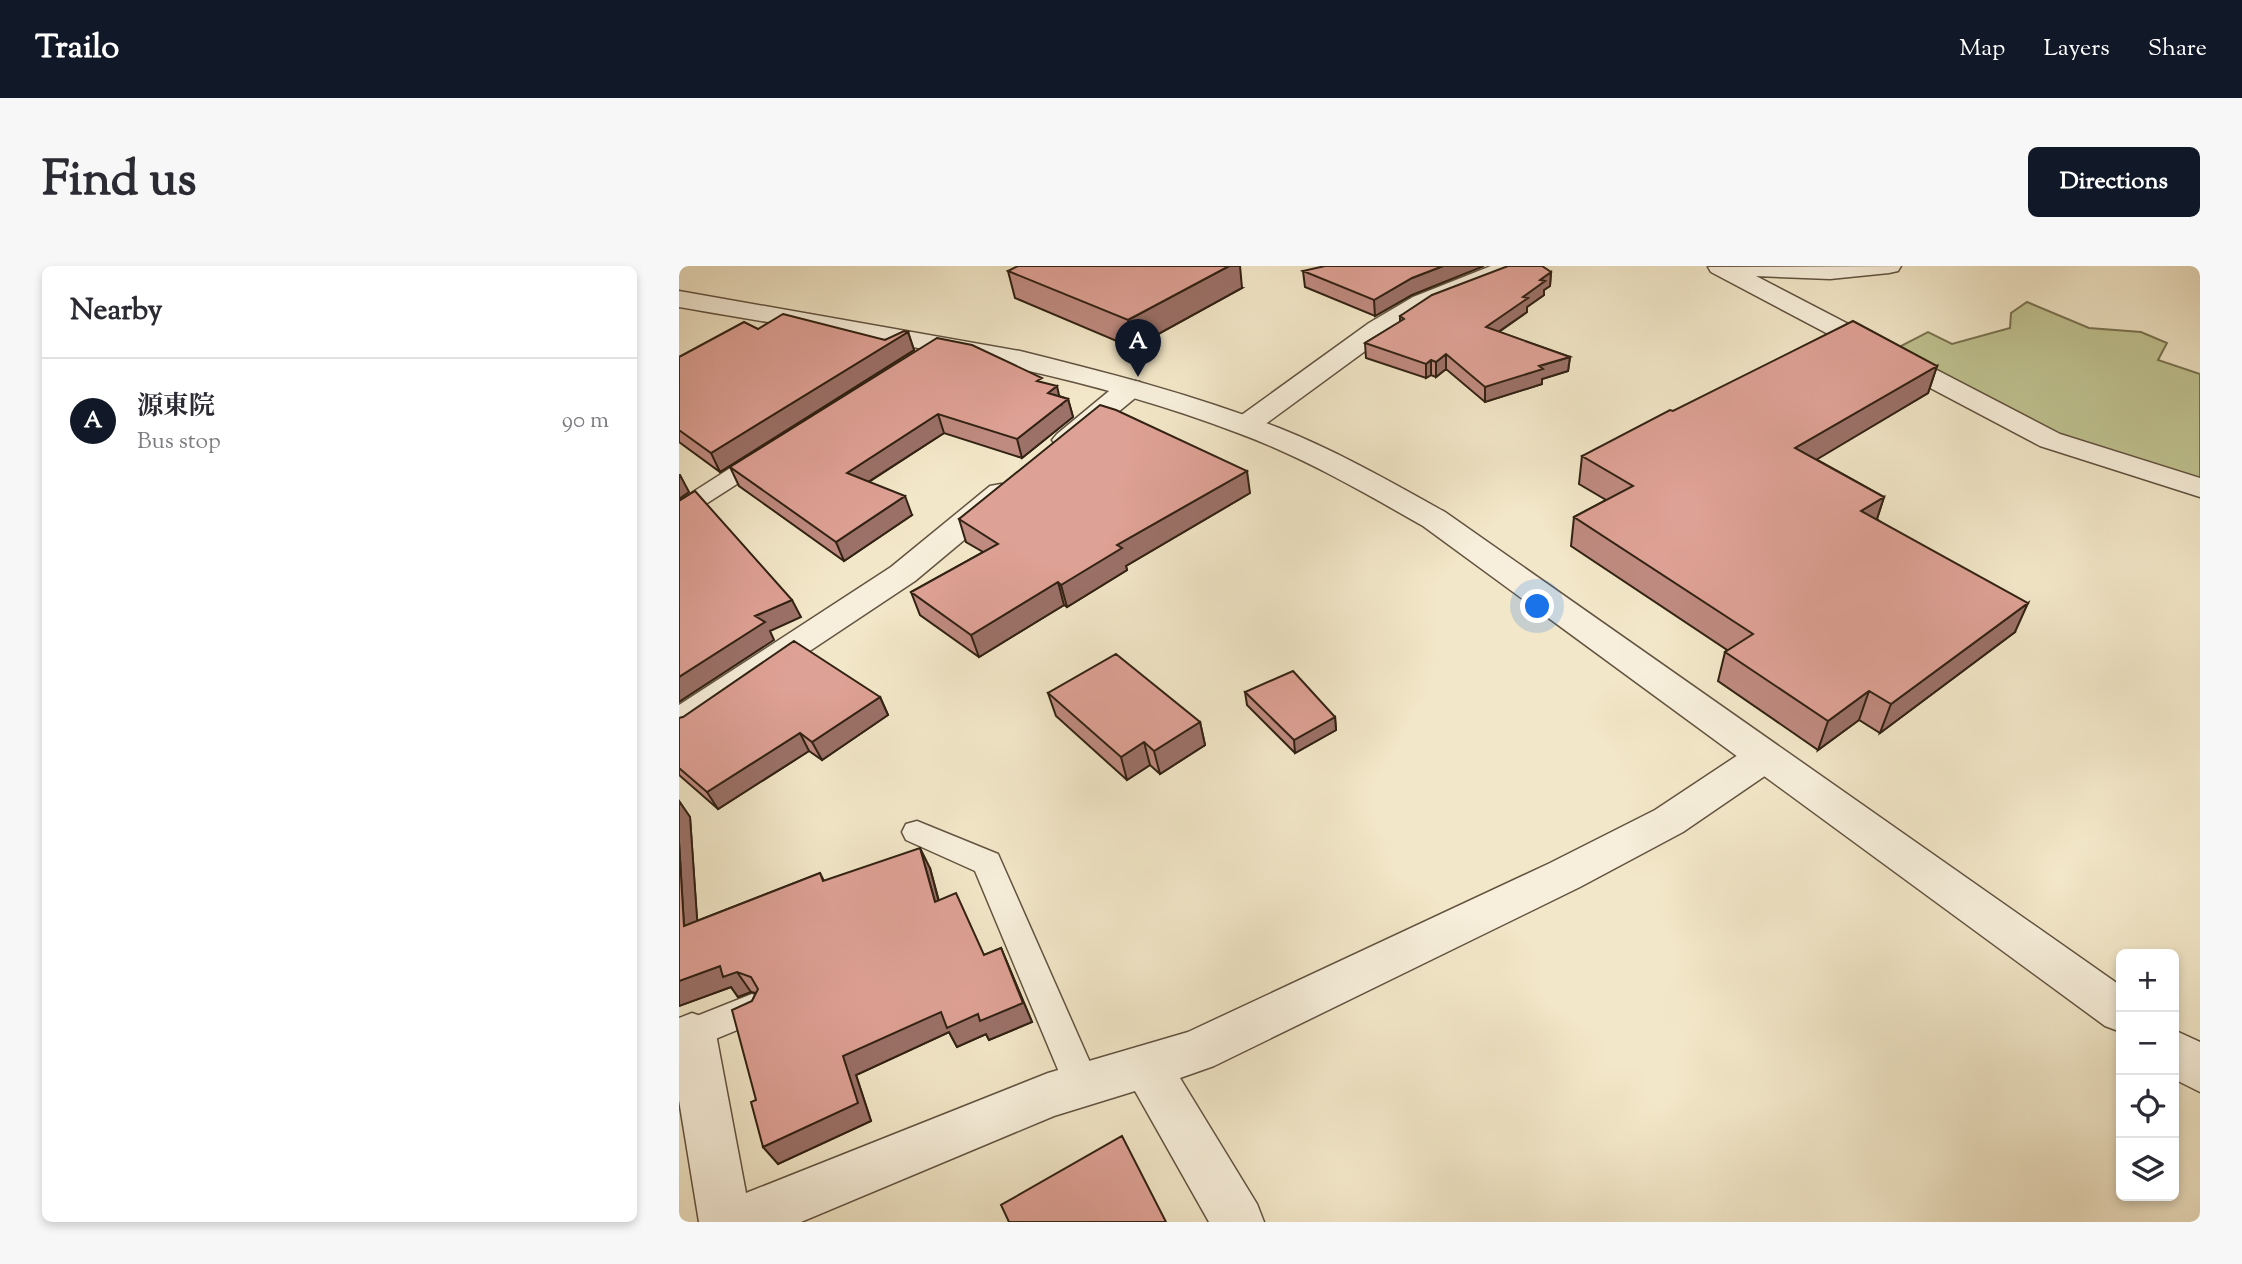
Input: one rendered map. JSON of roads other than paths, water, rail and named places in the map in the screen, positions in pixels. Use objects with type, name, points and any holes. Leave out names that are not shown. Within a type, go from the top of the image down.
[{"type":"street","points":[[1247,425],[1378,329],[1422,302],[1513,266]]},
{"type":"street","points":[[1715,267],[1821,269],[1889,266]]},
{"type":"street","points":[[1715,267],[2050,440],[2200,488]]},
{"type":"street","points":[[679,299],[1020,359],[1129,388],[1247,425],[1371,483],[1434,519],[2116,1008]]},
{"type":"street","points":[[679,724],[720,693],[903,574],[1129,388]]},
{"type":"street","points":[[738,1222],[1048,1095],[1197,1051],[1565,875],[1669,821],[1764,757]]},
{"type":"street","points":[[685,1037],[725,1222]]},
{"type":"street","points":[[2179,1055],[2200,1070]]},
{"type":"street","points":[[1146,1066],[1238,1222]]},
{"type":"lane","points":[[911,364],[941,345]]},
{"type":"lane","points":[[679,511],[785,443]]},
{"type":"lane","points":[[917,832],[987,863],[1082,1085]]},
{"type":"lane","points":[[685,1037],[752,1009]]},
{"type":"place","name":"源東院","points":[[1138,377]]}]
